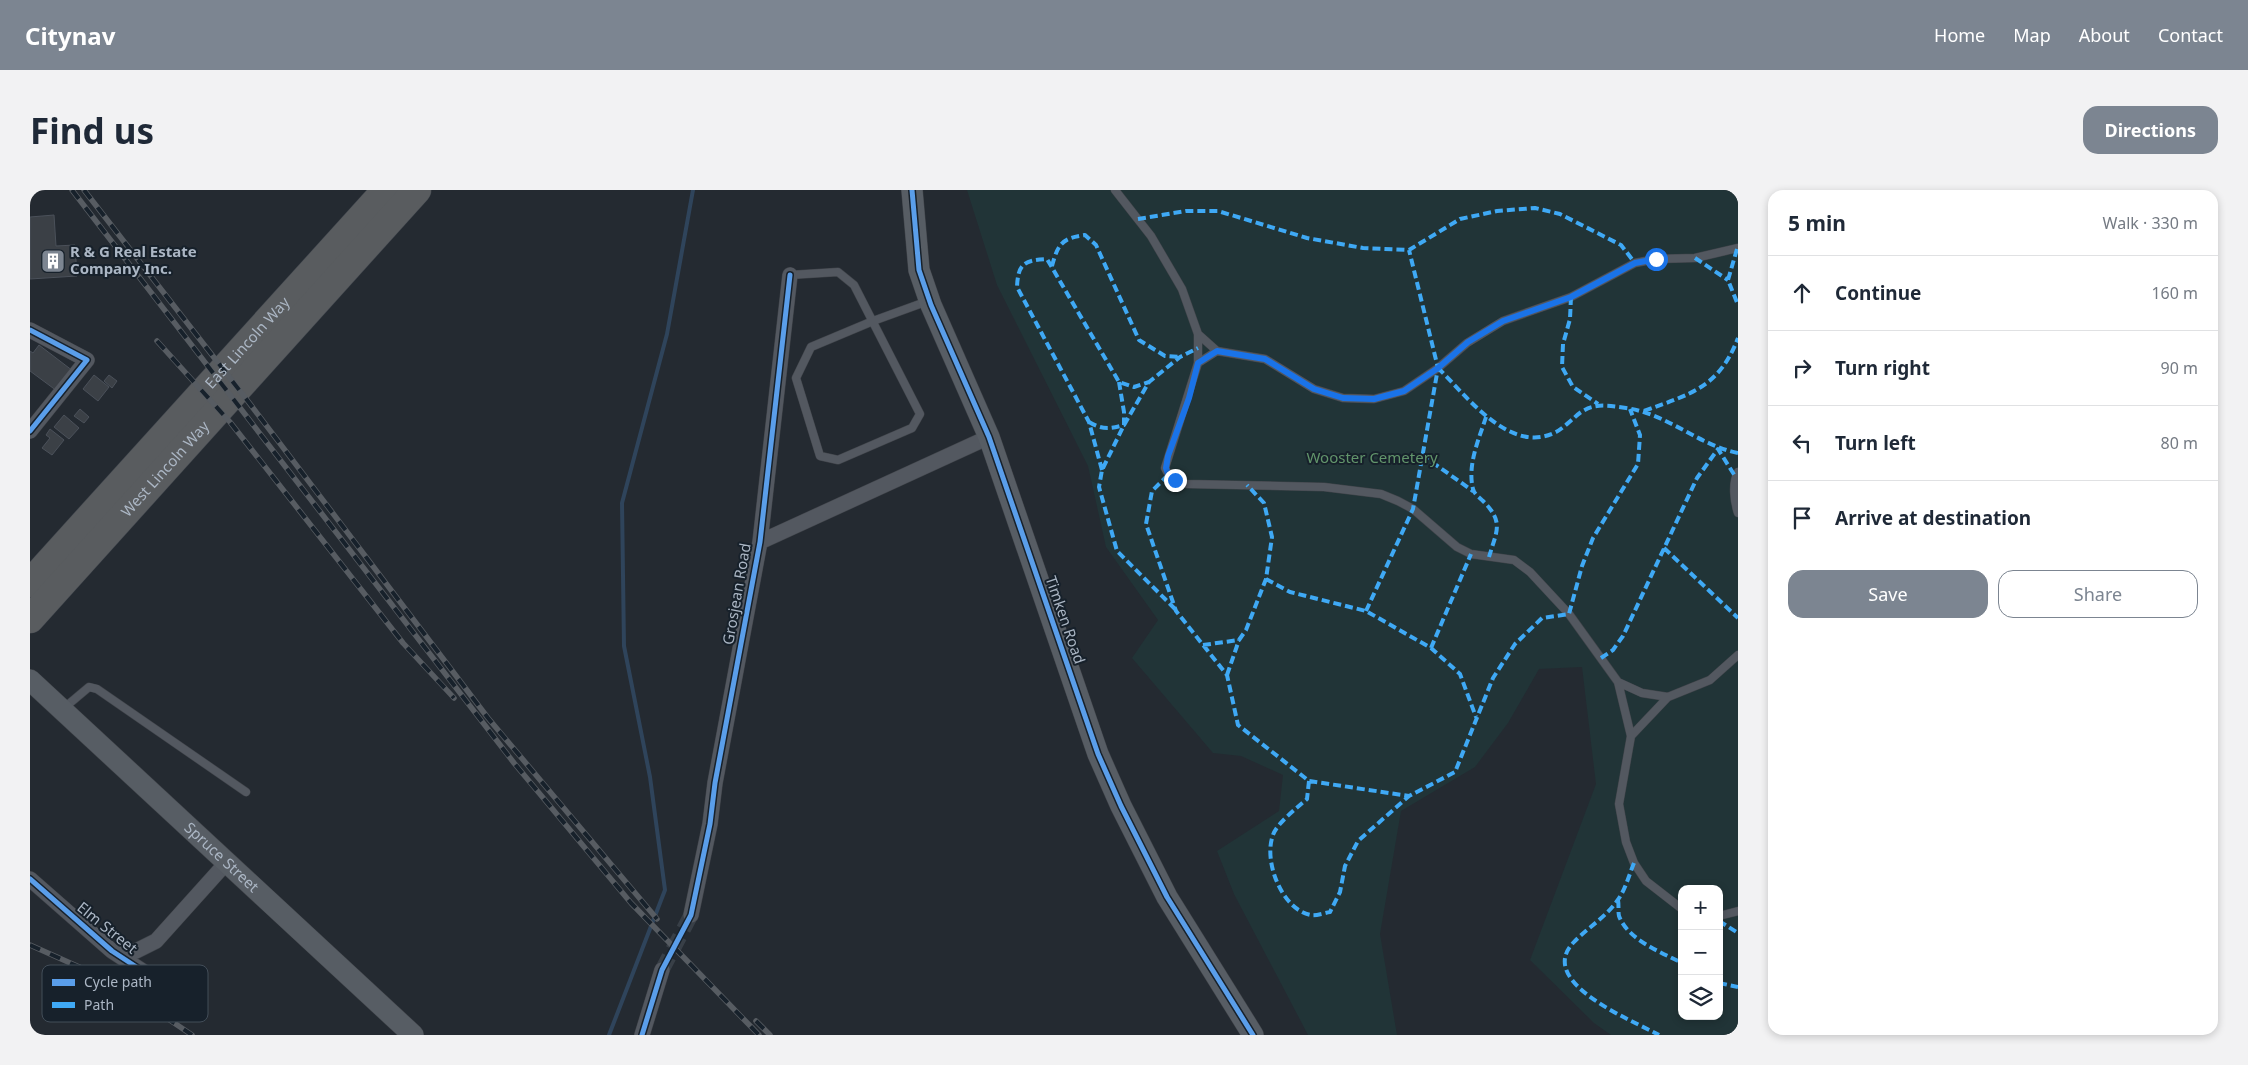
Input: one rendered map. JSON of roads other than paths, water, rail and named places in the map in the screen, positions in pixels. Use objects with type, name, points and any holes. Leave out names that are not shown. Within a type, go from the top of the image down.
[{"type":"highway","points":[[108,497],[189,392],[371,190]]},
{"type":"highway","name":"East Lincoln Way","points":[[108,497],[386,190]]},
{"type":"highway","name":"East Lincoln Way","points":[[301,318],[417,190]]},
{"type":"highway","name":"West Lincoln Way","points":[[30,618],[301,318]]},
{"type":"highway","name":"West Lincoln Way","points":[[30,584],[108,497]]},
{"type":"street","name":"Timken Road","points":[[912,190],[919,270],[930,301],[988,437],[1098,754],[1121,806],[1172,906],[1253,1035]]},
{"type":"street","name":"Grosjean Road","points":[[692,915],[760,542],[790,275]]},
{"type":"street","points":[[30,330],[87,360],[30,431]]},
{"type":"street","points":[[760,542],[988,437]]},
{"type":"street","name":"Spruce Street","points":[[34,684],[413,1035]]},
{"type":"street","points":[[112,951],[136,951],[156,941],[227,862]]},
{"type":"street","name":"Elm Street","points":[[30,879],[112,951],[133,965]]},
{"type":"street","points":[[642,1035],[662,970]]},
{"type":"lane","points":[[1114,190],[1156,243],[1182,290],[1198,334],[1198,363],[1189,398],[1168,456],[1166,468],[1168,474],[1175,480],[1187,484],[1324,487],[1381,494],[1413,509],[1457,547],[1470,554],[1514,560],[1530,572],[1569,614],[1618,682],[1631,736],[1619,804],[1626,842],[1634,863],[1646,881],[1678,906]]},
{"type":"lane","points":[[1198,334],[1217,351],[1265,359],[1314,389],[1343,398],[1374,399],[1404,391],[1438,368],[1468,342],[1503,321],[1571,297],[1635,263],[1656,259],[1695,258],[1738,248]]},
{"type":"lane","points":[[790,275],[838,272],[854,285],[873,322],[920,414],[912,428],[838,460],[820,456],[796,378],[812,347],[873,322],[930,301]]},
{"type":"lane","points":[[1198,363],[1217,351]]},
{"type":"lane","points":[[1738,472],[1736,476],[1735,503],[1738,513]]},
{"type":"lane","points":[[1631,736],[1668,697],[1710,680],[1738,655]]},
{"type":"lane","points":[[1618,682],[1642,693],[1668,697]]},
{"type":"lane","points":[[63,710],[89,687],[97,689],[246,792]]},
{"type":"lane","points":[[1723,915],[1738,911]]},
{"type":"waterway","points":[[609,1035],[665,890],[650,777],[624,646],[622,503],[667,334],[693,190]]},
{"type":"tunnel","points":[[662,970],[691,915]]},
{"type":"railway","points":[[72,190],[514,763],[631,903],[759,1035]]},
{"type":"railway","points":[[84,190],[247,400],[488,718],[657,919]]},
{"type":"railway","points":[[157,341],[230,422],[403,643],[454,698]]},
{"type":"railway","points":[[30,945],[75,965]]},
{"type":"railway","points":[[756,1021],[770,1035]]},
{"type":"railway","points":[[173,1022],[192,1035]]},
{"type":"place","name":"R & G Real Estate Company Inc.","points":[[53,261]]},
{"type":"park label","name":"Wooster Cemetery","points":[[1372,458]]}]
